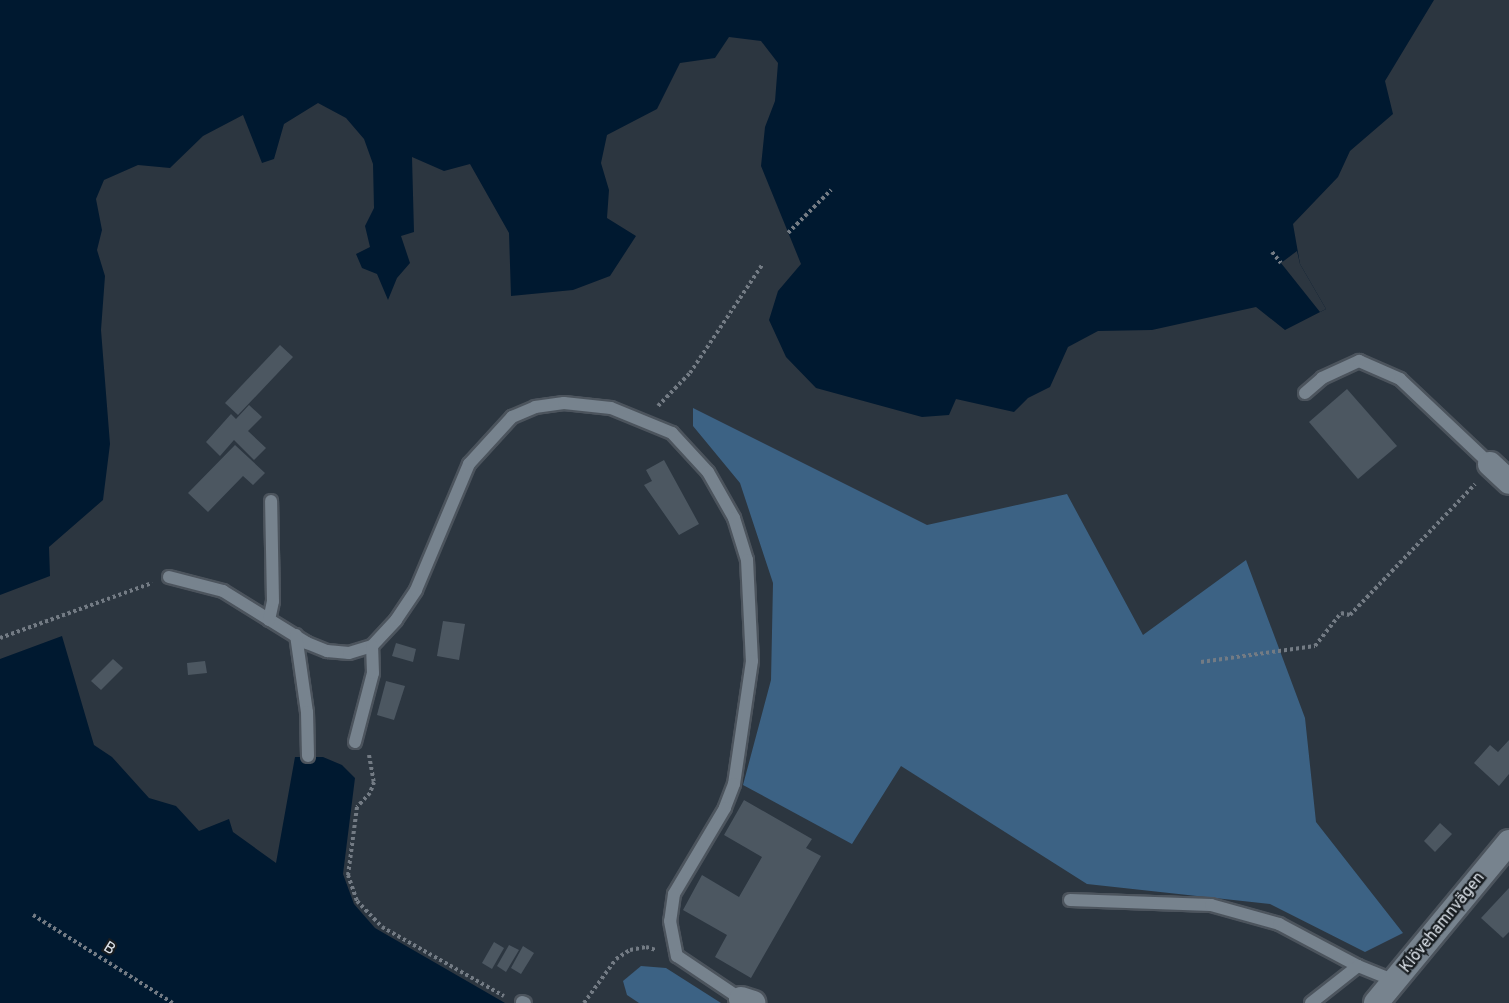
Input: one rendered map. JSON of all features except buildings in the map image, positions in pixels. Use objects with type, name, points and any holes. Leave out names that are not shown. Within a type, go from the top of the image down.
[{"type":"street","name":"Klövehamnvägen","points":[[1376,1003],[1509,842]]},
{"type":"lane","points":[[1305,393],[1322,378],[1359,361],[1400,379],[1497,470]]},
{"type":"lane","points":[[169,577],[223,591],[269,620],[327,651],[350,653],[372,646],[416,590],[469,464],[512,417],[535,407],[564,404],[611,408],[646,420],[672,433],[708,472],[734,518],[747,560],[752,661],[741,754],[725,808],[674,894],[670,921],[677,956],[747,1001]]},
{"type":"lane","points":[[269,620],[273,601],[270,501]]},
{"type":"lane","points":[[296,635],[307,712],[308,756]]},
{"type":"lane","points":[[355,742],[373,673],[372,646]]},
{"type":"lane","points":[[1070,900],[1211,905],[1279,924],[1358,966],[1395,981]]},
{"type":"lane","points":[[1311,1003],[1358,966]]},
{"type":"path","points":[[788,233],[831,190]]},
{"type":"path","points":[[1272,252],[1281,263]]},
{"type":"path","points":[[646,420],[690,373],[762,265]]},
{"type":"path","points":[[1201,662],[1315,646],[1341,613],[1350,615],[1497,470]]},
{"type":"path","points":[[0,638],[169,577]]},
{"type":"path","points":[[355,742],[369,755],[374,782],[370,793],[357,807],[348,875],[357,901],[382,927],[501,995],[524,1002]]},
{"type":"path","name":"B","points":[[33,915],[173,1003]]},
{"type":"path","points":[[584,1003],[602,975],[630,950],[646,947],[677,956]]},
{"type":"shaded area","points":[[0,0],[1434,0],[1385,81],[1393,114],[1350,151],[1338,177],[1293,224],[1300,264],[1326,309],[1285,330],[1256,307],[1152,330],[1098,331],[1068,347],[1050,387],[1028,398],[1014,412],[956,399],[949,415],[922,417],[816,388],[786,357],[769,320],[778,291],[801,264],[761,166],[765,127],[775,101],[778,63],[761,41],[729,37],[715,58],[680,63],[657,109],[607,135],[601,163],[609,190],[607,218],[636,236],[610,276],[573,290],[511,296],[509,233],[470,164],[444,171],[412,157],[414,232],[401,236],[410,263],[397,278],[388,300],[377,274],[362,268],[356,254],[370,247],[365,226],[374,208],[373,164],[364,139],[346,118],[318,103],[284,124],[274,159],[262,163],[243,115],[203,136],[170,168],[138,165],[104,180],[96,199],[102,230],[97,250],[105,276],[101,330],[110,444],[103,500],[49,547],[50,576],[0,595]]},
{"type":"shaded area","points":[[693,408],[927,525],[1067,494],[1143,635],[1246,560],[1305,718],[1316,822],[1403,933],[1365,952],[1270,904],[1087,884],[901,766],[852,844],[743,785],[771,680],[773,583],[740,483],[693,426]]},
{"type":"shaded area","points":[[62,636],[94,745],[112,757],[149,798],[176,806],[199,831],[229,819],[233,832],[276,863],[295,757],[323,757],[342,765],[355,778],[343,874],[354,904],[375,928],[505,1003],[0,1003],[0,659]]},
{"type":"shaded area","points":[[641,966],[666,968],[721,1003],[639,1003],[627,995],[623,981]]},
{"type":"pier","points":[[1297,251],[1300,264],[1326,309],[1320,312],[1281,263]]}]
